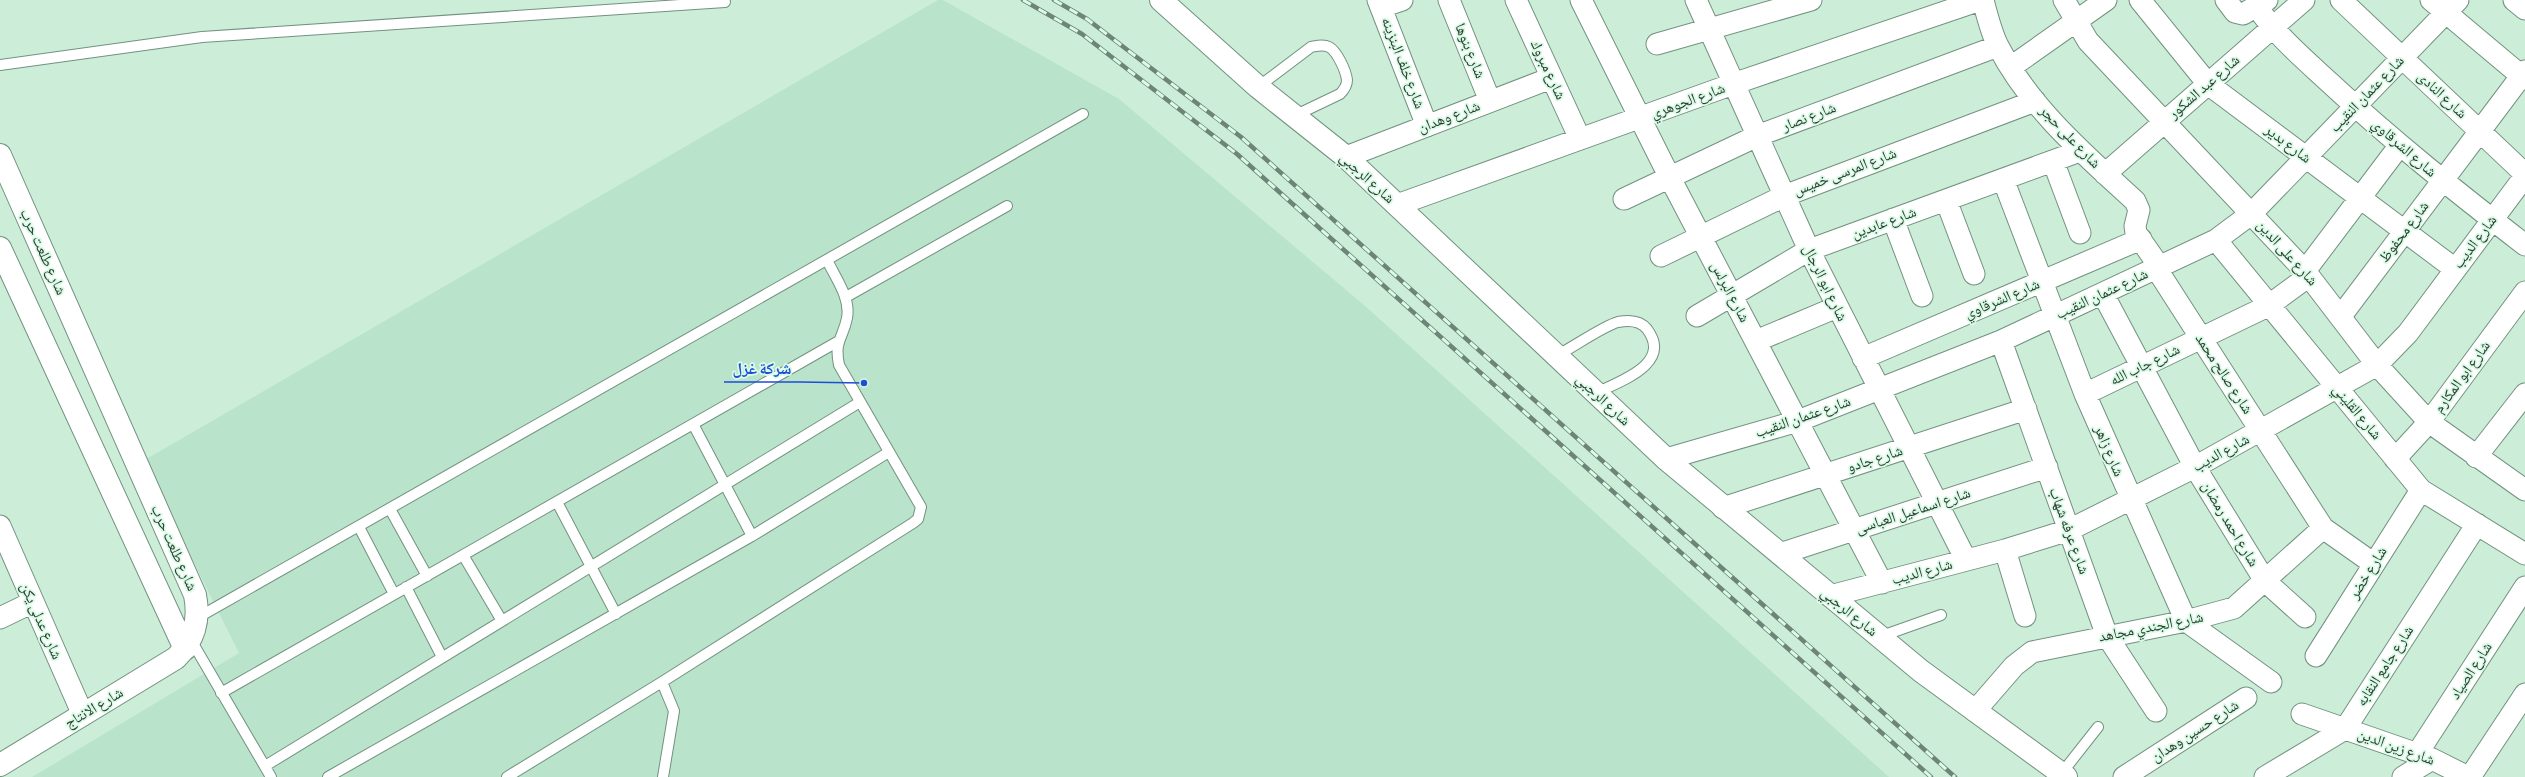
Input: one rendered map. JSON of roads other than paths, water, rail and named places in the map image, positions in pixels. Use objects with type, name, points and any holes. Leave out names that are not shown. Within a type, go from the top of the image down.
[{"type":"main road","name":"شارع الرجبي","points":[[1161,0],[1258,87],[1346,157],[1666,459],[1723,508],[1880,637],[1974,711],[2063,775]]},
{"type":"main road","name":"شارع طلعت حرب","points":[[1,161],[195,595],[197,618],[188,644]]},
{"type":"main road","points":[[0,248],[188,644]]},
{"type":"main road","name":"شارع الانتاج","points":[[0,765],[176,658],[188,644]]},
{"type":"street","points":[[1379,4],[1402,0]]},
{"type":"street","name":"شارع بنوها","points":[[1449,0],[1490,101]]},
{"type":"street","name":"شارع مبروك","points":[[1516,0],[1580,140]]},
{"type":"street","name":"شارع البرلس","points":[[1581,0],[1700,237],[1882,583]]},
{"type":"street","name":"شارع ابو الرجال","points":[[1696,0],[1708,30],[1809,250],[1966,560]]},
{"type":"street","points":[[1657,44],[1811,0]]},
{"type":"street","name":"شارع الجوهري","points":[[1397,205],[1733,84],[1980,0]]},
{"type":"street","name":"شارع على حجر","points":[[1983,0],[1998,46],[2035,101],[2080,151],[2135,201],[2139,210],[2135,226],[2136,233],[2158,267]]},
{"type":"street","name":"شارع على الدين","points":[[2064,0],[2088,41],[2307,274],[2341,316],[2377,365],[2429,422],[2476,457],[2525,490]]},
{"type":"street","points":[[2011,67],[2106,0]]},
{"type":"street","name":"شارع بدير","points":[[2140,0],[2208,84],[2455,269]]},
{"type":"street","points":[[2226,0],[2235,12],[2242,14],[2262,4]]},
{"type":"street","name":"شارع عبد الشكور","points":[[2105,174],[2304,0]]},
{"type":"street","name":"شارع النادى","points":[[2341,0],[2525,175]]},
{"type":"street","points":[[2514,0],[2525,9]]},
{"type":"street","name":"شارع خلف البنزينه","points":[[1379,4],[1427,126]]},
{"type":"street","name":"شارع الشرقاوي","points":[[2262,4],[2271,28],[2355,106],[2442,181],[2525,245]]},
{"type":"street","points":[[2445,4],[2524,75]]},
{"type":"street","name":"شارع عثمان النقيب","points":[[1666,459],[1798,421],[1879,390],[2001,341],[2216,240],[2251,214],[2402,58],[2445,4]]},
{"type":"street","name":"شارع نصار","points":[[1624,199],[1757,136],[1998,46]]},
{"type":"street","name":"شارع محفوظ","points":[[2341,316],[2442,181],[2524,75]]},
{"type":"street","name":"شارع وهدان","points":[[1346,157],[1552,78]]},
{"type":"street","name":"شارع المرسى خميس","points":[[1661,256],[1784,196],[2035,101]]},
{"type":"street","name":"شارع جاب الله","points":[[2085,394],[2268,306],[2307,274],[2360,198],[2400,145]]},
{"type":"street","name":"شارع عابدين","points":[[1697,316],[1732,297],[1809,250],[2080,151]]},
{"type":"street","points":[[2052,161],[2080,233]]},
{"type":"street","name":"شارع الديب","points":[[1830,596],[2006,550],[2069,530],[2195,467],[2377,365],[2408,332],[2525,175]]},
{"type":"street","name":"شارع زاهر","points":[[2003,179],[2085,394],[2130,500],[2186,621],[2271,682]]},
{"type":"street","points":[[1946,200],[1974,274]]},
{"type":"street","points":[[1893,219],[1922,296]]},
{"type":"street","name":"شارع الشرقاوي","points":[[1863,358],[2141,239]]},
{"type":"street","name":"شارع القليني","points":[[2216,240],[2268,306],[2421,490],[2525,554]]},
{"type":"street","name":"شارع صالح محمد","points":[[2158,267],[2201,338],[2323,528],[2374,564]]},
{"type":"street","name":"شارع ابو المكارم","points":[[2395,459],[2429,422],[2525,292]]},
{"type":"street","name":"شارع احمد رمضان","points":[[2103,294],[2195,467],[2265,581],[2304,617]]},
{"type":"street","points":[[1756,342],[1837,307]]},
{"type":"street","name":"شارع عرفه شهاب","points":[[2001,341],[2107,636],[2156,711]]},
{"type":"street","points":[[2476,457],[2525,394]]},
{"type":"street","name":"شارع جادو","points":[[1723,508],[2026,409]]},
{"type":"street","name":"شارع اسماعيل العباسى","points":[[1780,554],[2047,467]]},
{"type":"street","name":"شارع خضر","points":[[2316,656],[2421,490]]},
{"type":"street","name":"شارع جامع النقابه","points":[[2265,777],[2345,729],[2477,524]]},
{"type":"street","name":"شارع عدلى يكن","points":[[0,526],[83,715]]},
{"type":"street","name":"شارع الجندي مجاهد","points":[[1974,711],[2014,666],[2032,652],[2186,621],[2234,608],[2323,528]]},
{"type":"street","points":[[2006,550],[2025,616]]},
{"type":"street","name":"شارع الصياد","points":[[2425,757],[2525,587]]},
{"type":"street","points":[[0,618],[33,602]]},
{"type":"street","points":[[2469,777],[2525,694]]},
{"type":"street","name":"شارع حسين وهدان","points":[[2124,777],[2246,698]]},
{"type":"street","name":"شارع زين الدين","points":[[2302,714],[2425,757],[2469,777]]},
{"type":"street","points":[[2403,777],[2425,757]]},
{"type":"lane","points":[[0,65],[202,37],[724,2]]},
{"type":"lane","points":[[1258,87],[1310,48],[1320,45],[1329,47],[1336,53],[1347,80],[1346,87],[1340,94],[1294,116]]},
{"type":"lane","points":[[197,618],[1083,114]]},
{"type":"lane","points":[[846,297],[1007,206]]},
{"type":"lane","points":[[507,777],[662,682],[918,519],[920,507],[839,365],[837,342],[847,319],[846,297],[827,260]]},
{"type":"lane","points":[[1556,356],[1617,322],[1632,320],[1646,327],[1653,340],[1653,355],[1644,368],[1596,393]]},
{"type":"lane","points":[[221,693],[837,342]]},
{"type":"lane","points":[[265,766],[860,402]]},
{"type":"lane","points":[[693,424],[752,536]]},
{"type":"lane","points":[[328,777],[752,536],[889,452]]},
{"type":"lane","points":[[557,502],[616,614]]},
{"type":"lane","points":[[390,509],[426,576]]},
{"type":"lane","points":[[359,527],[394,594]]},
{"type":"lane","points":[[463,555],[502,621]]},
{"type":"lane","points":[[406,587],[442,657]]},
{"type":"lane","points":[[1880,637],[1941,615]]},
{"type":"lane","points":[[188,644],[221,693],[271,777]]},
{"type":"lane","points":[[662,682],[674,711],[663,777]]},
{"type":"lane","points":[[2063,775],[2098,727]]},
{"type":"railway","points":[[1023,0],[1082,34],[1237,154],[1931,777]]},
{"type":"railway","points":[[1054,0],[1087,19],[1241,137],[1955,777]]},
{"type":"place","name":"شركة غزل","points":[[864,383]]}]
